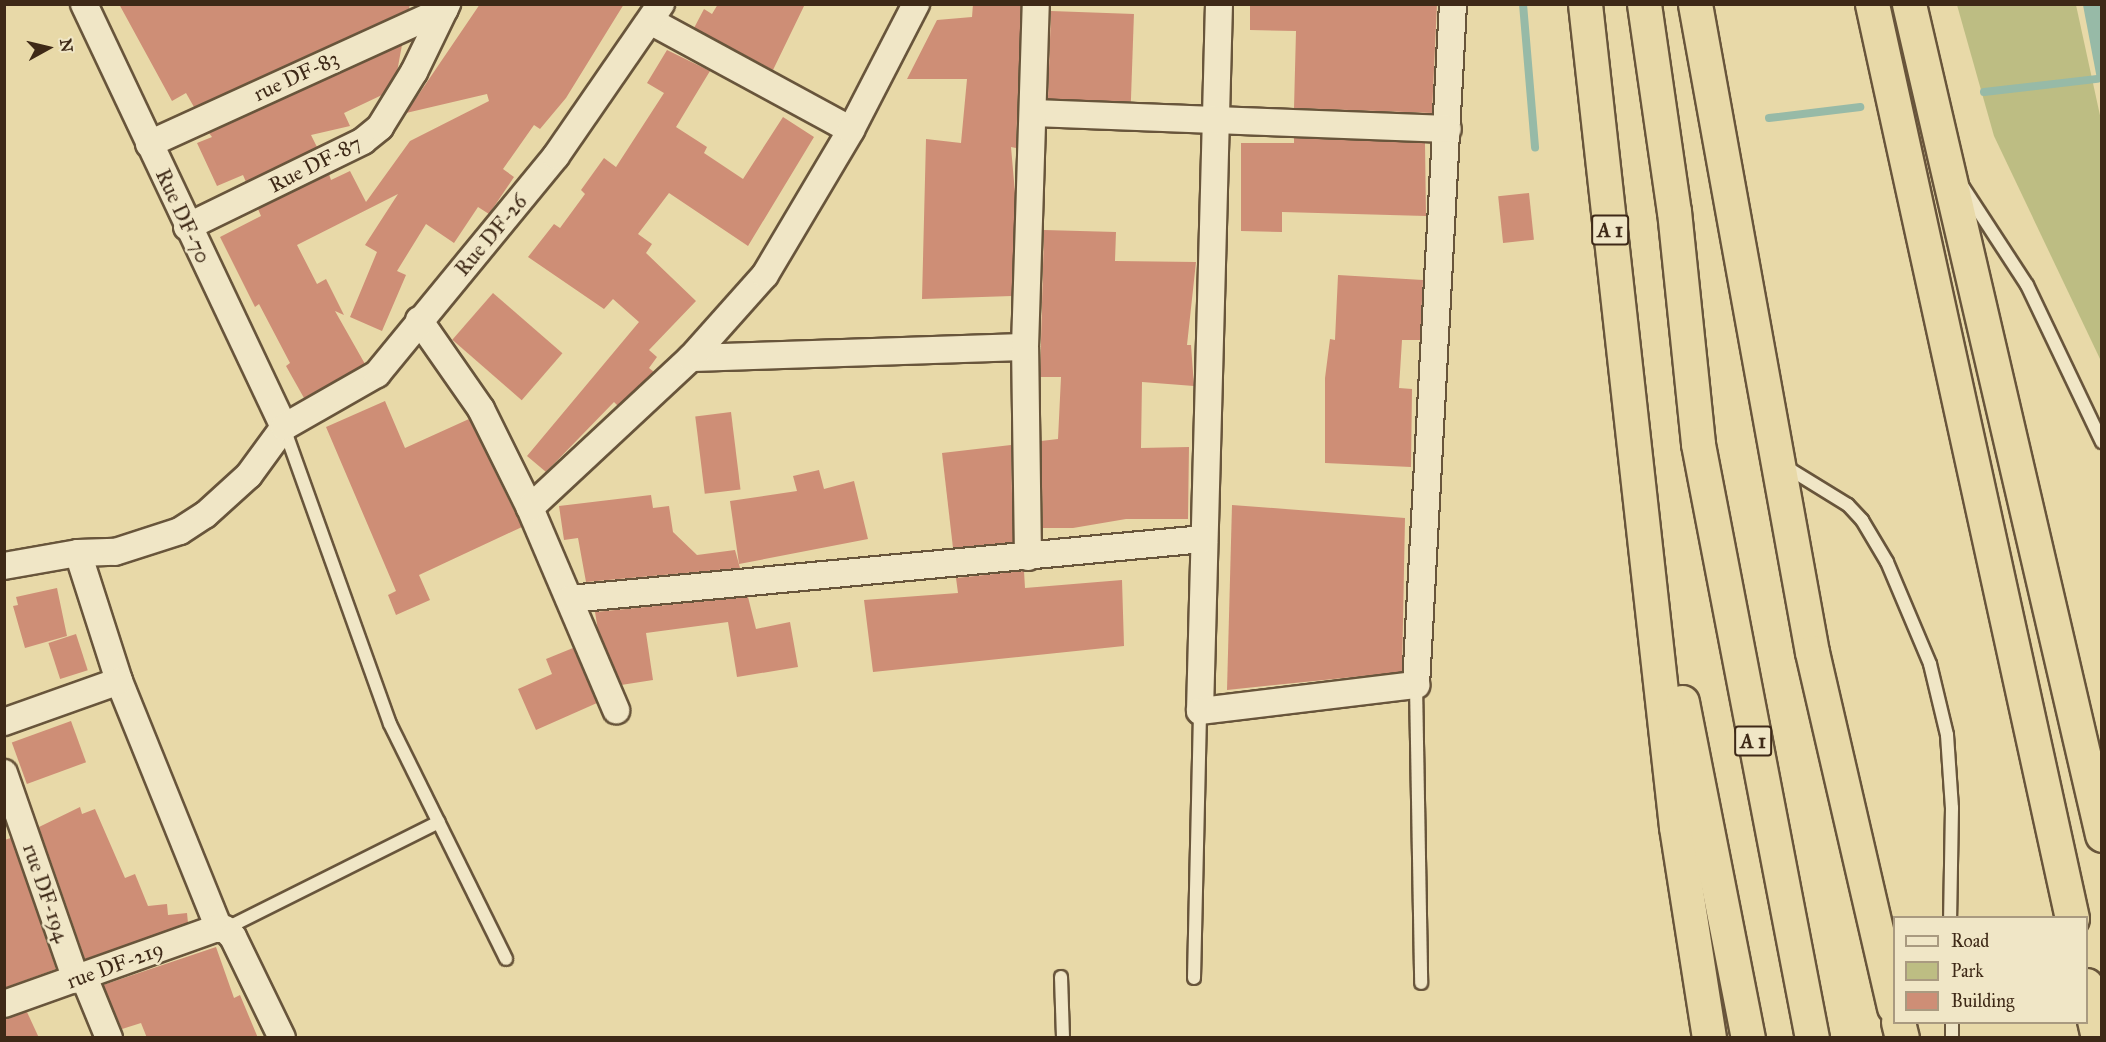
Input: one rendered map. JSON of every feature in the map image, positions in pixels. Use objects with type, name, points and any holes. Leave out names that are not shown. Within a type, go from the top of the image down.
[{"type":"highway","name":"A 1","points":[[1585,4],[1636,455],[1749,1038]]},
{"type":"highway","name":"A 1","points":[[1644,4],[1674,211],[1698,444],[1812,1038]]},
{"type":"highway","points":[[1695,4],[1812,652],[1893,1002]]},
{"type":"highway","points":[[1872,4],[2070,911]]},
{"type":"highway","points":[[1909,4],[2102,834]]},
{"type":"highway","points":[[1636,455],[1676,827],[1708,1038]]},
{"type":"highway","points":[[2088,994],[2098,1038]]},
{"type":"street","name":"Rue DF-70","points":[[84,4],[148,144],[284,427]]},
{"type":"street","points":[[530,508],[691,358],[765,275],[851,130],[916,4]]},
{"type":"street","points":[[1028,557],[1025,347],[1036,4]]},
{"type":"street","points":[[1219,4],[1214,119],[1200,711],[1416,685],[1453,4]]},
{"type":"street","name":"rue DF-83","points":[[148,144],[446,7]]},
{"type":"street","name":"Rue DF-87","points":[[187,226],[363,141],[380,127],[414,72],[446,7]]},
{"type":"street","points":[[657,13],[851,130]]},
{"type":"street","name":"Rue DF-26","points":[[284,427],[377,374],[419,320],[556,156],[657,13]]},
{"type":"street","points":[[1034,113],[1448,129]]},
{"type":"street","points":[[419,320],[481,409],[530,508],[616,710]]},
{"type":"street","points":[[691,358],[1025,347]]},
{"type":"street","points":[[4,566],[78,553],[115,552],[180,531],[205,515],[249,475],[284,427]]},
{"type":"street","points":[[570,599],[1204,539]]},
{"type":"street","points":[[78,553],[119,681],[222,929],[233,937],[282,1038]]},
{"type":"street","points":[[4,722],[119,681]]},
{"type":"street","name":"rue DF-194","points":[[4,773],[80,979],[109,1038]]},
{"type":"street","name":"rue DF-219","points":[[4,1004],[222,929]]},
{"type":"lane","points":[[1944,158],[2027,285],[2102,442]]},
{"type":"lane","points":[[284,427],[390,724],[506,959]]},
{"type":"lane","points":[[1776,460],[1848,505],[1862,520],[1887,562],[1930,664],[1948,756],[1952,808],[1950,916]]},
{"type":"lane","points":[[1416,685],[1421,983]]},
{"type":"lane","points":[[1194,978],[1200,711]]},
{"type":"lane","points":[[222,929],[438,822]]},
{"type":"lane","points":[[1061,977],[1064,1038]]},
{"type":"green space","points":[[1957,5],[2076,5],[2101,120],[2101,361],[1994,136]]},
{"type":"shaded area","points":[[2083,5],[2101,5],[2101,83],[2097,79]]},
{"type":"building","points":[[119,4],[410,4],[409,9],[194,107],[186,93],[172,101]]},
{"type":"building","points":[[480,4],[624,4],[566,98],[540,129],[534,125],[503,169],[514,177],[489,214],[478,207],[454,243],[426,224],[397,271],[406,275],[382,331],[350,317],[377,252],[365,245],[398,194],[297,245],[317,284],[326,279],[344,315],[335,311],[365,364],[304,398],[286,366],[290,363],[259,304],[255,307],[220,237],[261,216],[258,209],[329,174],[331,180],[350,171],[366,202],[410,141],[489,101],[487,94],[406,113]]},
{"type":"building","points":[[718,4],[805,4],[773,70],[694,28],[704,9],[712,14]]},
{"type":"building","points":[[973,4],[1021,4],[1016,148],[1011,147],[1015,193],[1012,296],[922,299],[926,139],[961,143],[967,79],[907,79],[937,20],[972,17]]},
{"type":"building","points":[[1250,4],[1437,4],[1432,113],[1294,108],[1296,31],[1250,30]]},
{"type":"building","points":[[1051,11],[1134,14],[1131,102],[1048,99]]},
{"type":"building","points":[[402,45],[397,72],[382,95],[344,113],[350,126],[311,135],[317,147],[246,182],[243,175],[217,186],[197,143],[212,137],[209,133]]},
{"type":"building","points":[[667,50],[710,71],[676,127],[707,147],[704,153],[743,179],[783,117],[814,137],[748,246],[669,193],[638,234],[652,244],[646,253],[696,301],[649,350],[657,357],[649,368],[654,372],[618,406],[614,402],[546,472],[527,456],[639,322],[613,299],[604,309],[528,257],[554,224],[560,228],[585,194],[581,190],[604,158],[616,167],[664,93],[647,83]]},
{"type":"building","points":[[1294,138],[1425,143],[1426,216],[1282,212],[1282,232],[1241,231],[1241,143],[1294,143]]},
{"type":"building","points":[[1529,193],[1534,240],[1503,243],[1498,196]]},
{"type":"building","points":[[1044,230],[1116,232],[1115,261],[1196,262],[1187,345],[1191,345],[1194,386],[1142,382],[1141,448],[1189,447],[1188,519],[1126,519],[1073,528],[1043,528],[1041,441],[1058,439],[1061,377],[1040,377]]},
{"type":"building","points":[[1338,275],[1423,280],[1420,340],[1402,340],[1399,388],[1412,389],[1411,467],[1325,463],[1325,378],[1330,339],[1335,340]]},
{"type":"building","points":[[493,293],[562,353],[522,400],[452,340]]},
{"type":"building","points":[[385,401],[405,448],[469,419],[522,527],[419,575],[430,600],[396,615],[388,595],[396,591],[326,427]]},
{"type":"building","points":[[731,412],[741,489],[705,494],[695,416]]},
{"type":"building","points":[[1011,445],[1013,542],[953,548],[942,453]]},
{"type":"building","points":[[819,470],[824,489],[854,481],[868,539],[739,564],[730,501],[797,491],[793,476]]},
{"type":"building","points":[[651,495],[653,508],[669,506],[673,532],[697,555],[735,550],[740,568],[586,582],[578,538],[564,540],[559,506]]},
{"type":"building","points":[[1232,505],[1405,518],[1402,672],[1227,690]]},
{"type":"building","points":[[1024,571],[1025,588],[1122,580],[1124,646],[873,672],[864,600],[958,593],[956,578]]},
{"type":"building","points":[[57,588],[67,636],[25,648],[13,606],[18,605],[16,597]]},
{"type":"building","points":[[748,597],[756,629],[790,622],[798,667],[737,677],[728,622],[646,633],[653,680],[621,685],[598,630],[595,612]]},
{"type":"building","points":[[76,634],[88,670],[60,679],[48,643]]},
{"type":"building","points":[[573,648],[597,703],[536,730],[518,689],[552,674],[546,659]]},
{"type":"building","points":[[71,721],[86,762],[27,784],[12,743]]},
{"type":"building","points":[[80,807],[82,814],[95,809],[125,878],[135,874],[148,906],[167,904],[168,915],[187,913],[188,923],[85,959],[39,827]]},
{"type":"building","points":[[11,838],[56,969],[4,988],[4,840]]},
{"type":"building","points":[[216,947],[234,998],[240,995],[258,1038],[147,1038],[141,1023],[122,1029],[103,985]]},
{"type":"building","points":[[27,1012],[39,1038],[4,1038],[4,1019]]},
{"type":"waterway","points":[[1523,4],[1535,147]]},
{"type":"waterway","points":[[1984,92],[2097,79]]},
{"type":"waterway","points":[[1769,118],[1860,107]]}]
